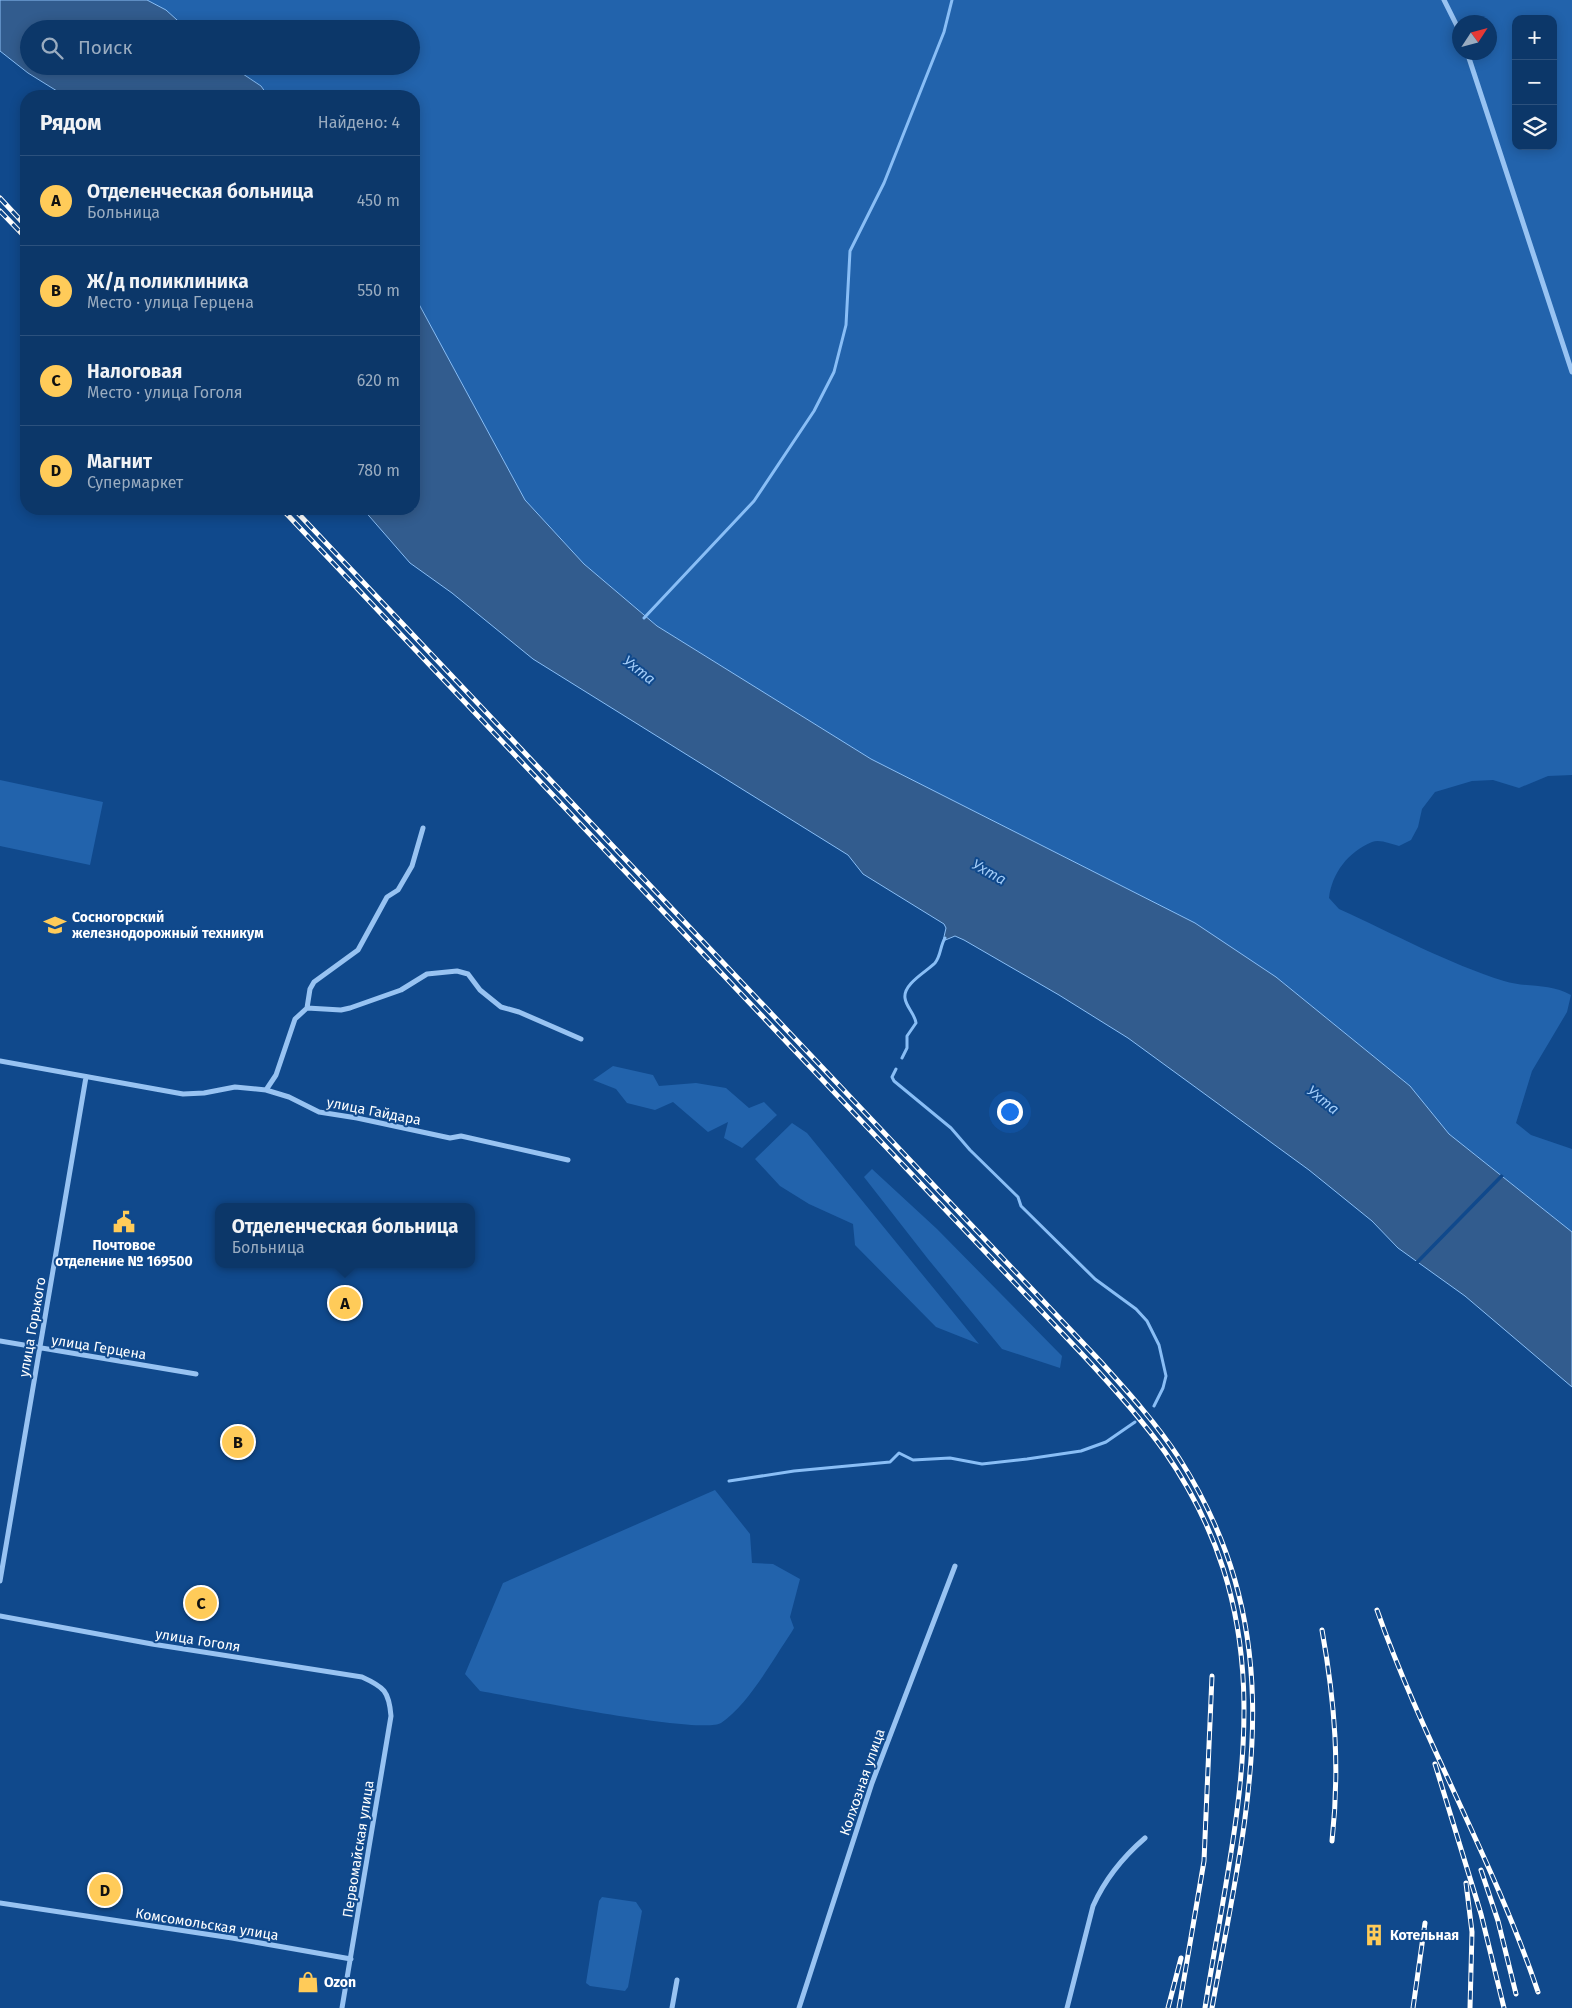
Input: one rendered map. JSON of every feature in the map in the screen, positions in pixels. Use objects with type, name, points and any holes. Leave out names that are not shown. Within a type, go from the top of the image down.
[{"type":"street","points":[[1444,0],[1452,16]]},
{"type":"street","points":[[1469,60],[1572,372]]},
{"type":"street","points":[[266,1090],[276,1075],[295,1018],[307,1008],[310,989],[314,982],[358,950],[387,897],[398,890],[412,866],[423,828]]},
{"type":"street","points":[[307,1008],[341,1010],[350,1008],[401,990],[427,974],[457,971],[468,974],[480,990],[501,1007],[528,1016],[581,1039]]},
{"type":"street","name":"улица Гайдара","points":[[0,1061],[183,1094],[204,1093],[235,1087],[266,1090],[319,1112],[357,1118],[450,1138],[461,1136],[568,1160]]},
{"type":"street","name":"улица Горького","points":[[0,1581],[86,1077]]},
{"type":"street","name":"улица Герцена","points":[[0,1341],[196,1374]]},
{"type":"street","name":"Колхозная улица","points":[[799,2008],[872,1783],[955,1566]]},
{"type":"street","name":"улица Гоголя","points":[[0,1616],[152,1644],[362,1677],[378,1684],[387,1693]]},
{"type":"street","name":"Первомайская улица","points":[[342,2008],[391,1716],[387,1693]]},
{"type":"street","points":[[1067,2008],[1093,1906],[1099,1892],[1124,1857],[1145,1838]]},
{"type":"street","name":"Комсомольская улица","points":[[0,1903],[232,1938],[351,1959]]},
{"type":"street","points":[[672,2008],[677,1980]]},
{"type":"shaded area","points":[[147,0],[1572,0],[1572,775],[1548,776],[1519,788],[1493,780],[1472,781],[1435,792],[1422,809],[1418,827],[1411,840],[1399,846],[1375,841],[1363,846],[1343,864],[1334,880],[1329,898],[1339,909],[1462,966],[1504,981],[1546,987],[1571,995],[1567,1012],[1532,1071],[1516,1123],[1531,1135],[1572,1149],[1572,1232],[1449,1134],[1410,1086],[1276,977],[1195,923],[871,759],[657,626],[584,564],[525,500],[420,306],[420,90],[264,90],[244,75],[420,75],[420,20],[177,20],[166,10]]},
{"type":"shaded area","points":[[0,780],[103,802],[90,865],[0,846]]},
{"type":"shaded area","points":[[613,1066],[653,1075],[659,1086],[696,1083],[726,1088],[749,1108],[764,1102],[777,1115],[742,1148],[724,1138],[728,1122],[708,1132],[673,1102],[655,1110],[627,1103],[616,1089],[593,1080]]},
{"type":"shaded area","points":[[792,1123],[807,1133],[979,1344],[936,1327],[855,1245],[853,1224],[809,1204],[780,1186],[755,1159]]},
{"type":"shaded area","points":[[872,1169],[937,1229],[1062,1356],[1060,1368],[1002,1349],[864,1177]]},
{"type":"shaded area","points":[[715,1490],[750,1534],[752,1563],[773,1564],[800,1579],[790,1617],[794,1628],[750,1694],[721,1723],[706,1725],[680,1724],[645,1720],[480,1691],[465,1674],[503,1583]]},
{"type":"shaded area","points":[[602,1897],[636,1902],[642,1911],[628,1987],[625,1991],[590,1986],[586,1983],[599,1901]]},
{"type":"water","points":[[0,0],[147,0],[166,10],[177,20],[20,20],[20,67],[0,51]]},
{"type":"water","points":[[31,75],[244,75],[264,90],[55,90]]},
{"type":"water","name":"Ухта","points":[[420,306],[525,500],[584,564],[657,626],[871,759],[1195,923],[1276,977],[1410,1086],[1449,1134],[1572,1232],[1572,1387],[1465,1296],[1398,1248],[1372,1221],[1309,1170],[1128,1038],[1059,995],[964,940],[955,936],[943,941],[946,928],[944,924],[863,874],[848,855],[533,659],[452,593],[410,563],[368,515],[420,515]]},
{"type":"pier","points":[[1501,1174],[1504,1176],[1417,1265],[1414,1263]]},
{"type":"waterway","points":[[644,618],[754,501],[814,411],[834,372],[846,325],[850,251],[884,183],[944,32],[952,0]]},
{"type":"waterway","points":[[902,1058],[907,1048],[907,1036],[916,1023],[906,1001],[905,993],[911,983],[935,963],[945,938]]},
{"type":"waterway","points":[[896,1069],[892,1077],[894,1081],[951,1128],[970,1150],[1018,1197],[1021,1206],[1095,1279],[1136,1309],[1147,1321],[1159,1345],[1166,1376],[1163,1388],[1154,1406]]},
{"type":"waterway","points":[[729,1481],[794,1471],[890,1462],[899,1453],[913,1460],[950,1458],[982,1464],[1027,1459],[1081,1451],[1106,1442],[1135,1422]]},
{"type":"railway","points":[[0,198],[20,220]]},
{"type":"railway","points":[[0,211],[20,232]]},
{"type":"railway","points":[[288,515],[1082,1354],[1146,1426],[1165,1452],[1204,1520],[1229,1588],[1241,1655],[1244,1724],[1239,1793],[1230,1863],[1205,2008]]},
{"type":"railway","points":[[300,515],[1100,1361],[1151,1420],[1179,1458],[1215,1526],[1238,1593],[1250,1660],[1252,1727],[1248,1795],[1238,1864],[1212,2008]]},
{"type":"railway","points":[[1377,1610],[1415,1707],[1501,1895],[1538,1992]]},
{"type":"railway","points":[[1322,1630],[1335,1736],[1336,1788],[1332,1841]]},
{"type":"railway","points":[[1179,2008],[1204,1861],[1212,1676]]},
{"type":"railway","points":[[1435,1764],[1481,1914],[1504,2008]]},
{"type":"railway","points":[[1481,1870],[1498,1921],[1516,1994]]},
{"type":"railway","points":[[1466,1883],[1472,1932],[1470,2008]]},
{"type":"railway","points":[[1413,2008],[1425,1923]]},
{"type":"railway","points":[[1168,2008],[1181,1958]]},
{"type":"place","name":"Сосногорский железнодорожный техникум","points":[[55,925]]},
{"type":"place","name":"Почтовое отделение № 169500","points":[[124,1222]]},
{"type":"place","name":"Отделенческая больница","points":[[345,1303]]},
{"type":"place","name":"Ж/д поликлиника","points":[[238,1442]]},
{"type":"place","name":"Налоговая","points":[[201,1603]]},
{"type":"place","name":"Магнит","points":[[105,1890]]},
{"type":"place","name":"Котельная","points":[[1374,1935]]},
{"type":"place","name":"Ozon","points":[[308,1982]]}]
